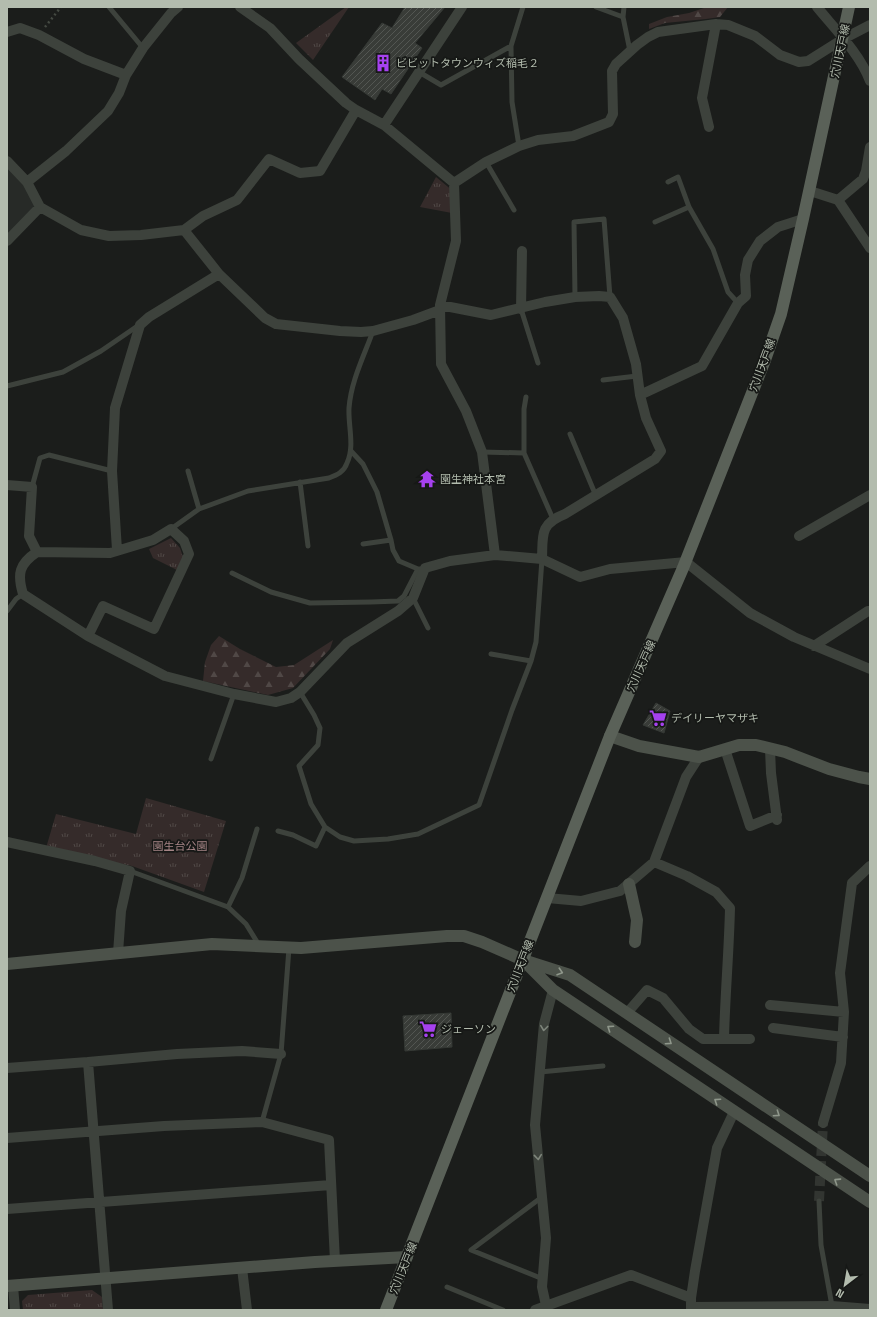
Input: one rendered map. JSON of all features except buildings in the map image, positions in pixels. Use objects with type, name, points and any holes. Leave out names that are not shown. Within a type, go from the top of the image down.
[{"type":"main road","name":"穴川天戸線","points":[[386,1310],[610,736],[686,562],[765,360],[780,314],[810,191],[849,7]]},
{"type":"street","points":[[240,7],[270,28],[346,103],[356,110],[384,124],[454,183],[456,241],[440,308],[441,364],[466,411],[482,452],[495,555]]},
{"type":"street","points":[[384,124],[462,7]]},
{"type":"street","points":[[817,7],[866,70],[870,81]]},
{"type":"street","points":[[27,182],[66,151],[108,111],[119,93],[126,76],[143,48],[172,9]]},
{"type":"street","points":[[709,127],[702,98],[716,24]]},
{"type":"street","points":[[454,183],[486,162],[519,146],[538,140],[573,136],[609,122],[614,110],[612,71],[616,64],[630,51],[648,37],[658,32],[716,24],[728,25],[739,28],[756,36],[780,55],[799,62],[808,61],[843,39],[870,25]]},
{"type":"street","points":[[8,29],[20,28],[39,35],[84,59],[126,76]]},
{"type":"street","points":[[7,161],[27,182],[40,207],[81,230],[109,236],[141,236],[184,230],[203,216],[237,200],[269,159],[300,173],[320,171],[356,110]]},
{"type":"street","points":[[838,200],[866,178],[870,147]]},
{"type":"street","points":[[810,191],[838,200],[870,248]]},
{"type":"street","points":[[7,242],[40,207]]},
{"type":"street","points":[[640,395],[702,366],[738,303],[746,296],[745,275],[748,260],[760,240],[778,227],[803,220]]},
{"type":"street","points":[[184,230],[219,274],[265,318],[276,324],[361,332],[373,331],[413,320],[440,308],[491,315],[544,302],[575,297],[599,296],[610,298],[623,318],[636,364],[640,395],[646,418],[661,451],[656,459],[596,496],[565,514],[553,519],[543,532],[542,559]]},
{"type":"street","points":[[520,309],[522,251]]},
{"type":"street","points":[[117,550],[112,471],[115,408],[140,325],[149,317],[219,274]]},
{"type":"street","points":[[7,485],[32,487],[29,536],[37,552]]},
{"type":"street","points":[[799,536],[870,495]]},
{"type":"street","points":[[88,636],[103,606],[154,629],[189,554],[184,541],[171,529],[152,540],[110,552],[37,552],[26,559],[20,570],[23,594],[88,636],[165,676],[234,694],[276,702],[291,698],[300,692],[347,643],[398,611],[413,598],[421,568],[450,561],[495,555],[542,559],[580,577],[610,570],[686,562],[750,613],[794,637],[870,669]]},
{"type":"street","points":[[814,646],[868,611]]},
{"type":"street","points":[[610,736],[639,746],[699,757],[739,745],[756,744],[785,752],[829,769],[870,779]]},
{"type":"street","points":[[725,749],[750,826],[777,818],[771,773],[770,749]]},
{"type":"street","points":[[547,898],[581,900],[620,891],[654,862],[686,777],[699,757]]},
{"type":"street","points":[[7,842],[95,861],[130,871],[121,911],[118,953]]},
{"type":"street","points":[[654,862],[687,876],[716,892],[730,908],[724,1039]]},
{"type":"street","points":[[823,1123],[841,1063],[844,1037],[844,1012],[840,973],[852,883],[870,866]]},
{"type":"street","points":[[629,884],[637,920],[635,942]]},
{"type":"street","points":[[7,964],[212,944],[301,948],[447,936],[464,936],[482,942],[522,960],[570,975],[870,1176]]},
{"type":"street","points":[[522,960],[553,990],[870,1202]]},
{"type":"street","points":[[546,1308],[542,1287],[546,1238],[535,1125],[544,1024],[553,990]]},
{"type":"street","points":[[626,1013],[647,990],[663,998],[689,1029],[704,1039],[750,1039]]},
{"type":"street","points":[[770,1005],[844,1012]]},
{"type":"street","points":[[773,1028],[844,1037]]},
{"type":"street","points":[[7,1068],[184,1053],[242,1051],[282,1054]]},
{"type":"street","points":[[88,1062],[108,1310]]},
{"type":"street","points":[[691,1305],[717,1148],[734,1112]]},
{"type":"street","points":[[7,1138],[164,1126],[262,1122],[329,1140],[335,1261]]},
{"type":"street","points":[[7,1209],[331,1185]]},
{"type":"street","points":[[15,1310],[10,1286],[335,1261],[407,1257]]},
{"type":"street","points":[[242,1268],[247,1310]]},
{"type":"street","points":[[535,1310],[546,1308],[631,1275],[691,1305],[832,1306],[870,1309]]},
{"type":"lane","points":[[109,7],[143,48]]},
{"type":"lane","points":[[519,146],[512,102],[511,46],[523,7]]},
{"type":"lane","points":[[596,7],[623,17]]},
{"type":"lane","points":[[624,7],[623,17],[630,51]]},
{"type":"lane","points":[[419,72],[441,85],[511,46]]},
{"type":"lane","points":[[486,162],[514,210]]},
{"type":"lane","points":[[668,182],[678,177],[689,207],[713,248],[728,292],[738,303]]},
{"type":"lane","points":[[655,222],[689,207]]},
{"type":"lane","points":[[575,297],[574,222],[604,219],[610,298]]},
{"type":"lane","points":[[520,309],[538,363]]},
{"type":"lane","points":[[7,386],[63,372],[101,352],[140,325]]},
{"type":"lane","points":[[171,529],[199,509],[248,492],[339,475],[347,464],[351,451],[349,408],[352,387],[373,331]]},
{"type":"lane","points":[[603,380],[637,376]]},
{"type":"lane","points":[[526,397],[524,409],[524,453],[553,519]]},
{"type":"lane","points":[[570,434],[596,496]]},
{"type":"lane","points":[[232,574],[271,592],[310,603],[398,601],[404,596],[421,568],[399,561],[393,550],[377,492],[363,464],[351,451]]},
{"type":"lane","points":[[482,452],[524,453]]},
{"type":"lane","points":[[32,487],[40,458],[49,455],[112,471]]},
{"type":"lane","points":[[188,471],[199,509]]},
{"type":"lane","points":[[300,482],[308,546]]},
{"type":"lane","points":[[363,544],[391,540]]},
{"type":"lane","points":[[300,692],[320,728],[318,745],[299,766],[311,804],[325,827],[340,837],[354,841],[388,839],[418,834],[479,805],[512,710],[531,661],[536,642],[542,559]]},
{"type":"lane","points":[[7,611],[16,599],[23,594]]},
{"type":"lane","points":[[413,598],[428,628]]},
{"type":"lane","points":[[491,654],[531,661]]},
{"type":"lane","points":[[211,758],[234,694]]},
{"type":"lane","points":[[278,832],[294,835],[316,846],[325,827]]},
{"type":"lane","points":[[228,907],[242,878],[257,829]]},
{"type":"lane","points":[[130,871],[228,907],[246,924],[260,946]]},
{"type":"lane","points":[[262,1122],[282,1054],[289,947]]},
{"type":"lane","points":[[540,1072],[603,1066]]},
{"type":"lane","points":[[542,1197],[471,1250],[543,1279]]},
{"type":"lane","points":[[820,1202],[821,1245],[832,1306]]},
{"type":"lane","points":[[447,1287],[503,1310]]},
{"type":"path","points":[[39,35],[61,7]]},
{"type":"shaded area","points":[[7,166],[24,183],[35,207],[7,237]]},
{"type":"green space","points":[[346,7],[349,7],[313,60],[296,43]]},
{"type":"green space","points":[[707,7],[728,7],[720,17],[665,23],[649,29],[649,24],[667,17],[689,13]]},
{"type":"green space","points":[[436,177],[453,191],[452,213],[420,207]]},
{"type":"green space","points":[[171,538],[180,548],[183,557],[177,570],[153,558],[149,549]]},
{"type":"green space","points":[[219,636],[240,649],[276,667],[294,665],[333,640],[330,649],[293,688],[268,695],[203,681],[205,662],[211,645]]},
{"type":"green space","name":"園生台公園","points":[[146,798],[226,821],[204,892],[132,866],[46,848],[56,814],[136,834]]},
{"type":"green space","points":[[92,1290],[102,1297],[103,1310],[23,1310],[22,1301],[28,1295]]},
{"type":"tunnel","points":[[819,1201],[823,1123]]},
{"type":"place","name":"ビビットタウンウィズ稲毛２","points":[[383,63]]},
{"type":"place","name":"園生神社本宮","points":[[427,479]]},
{"type":"place","name":"デイリーヤマザキ","points":[[658,718]]},
{"type":"place","name":"ジェーソン","points":[[428,1029]]}]
